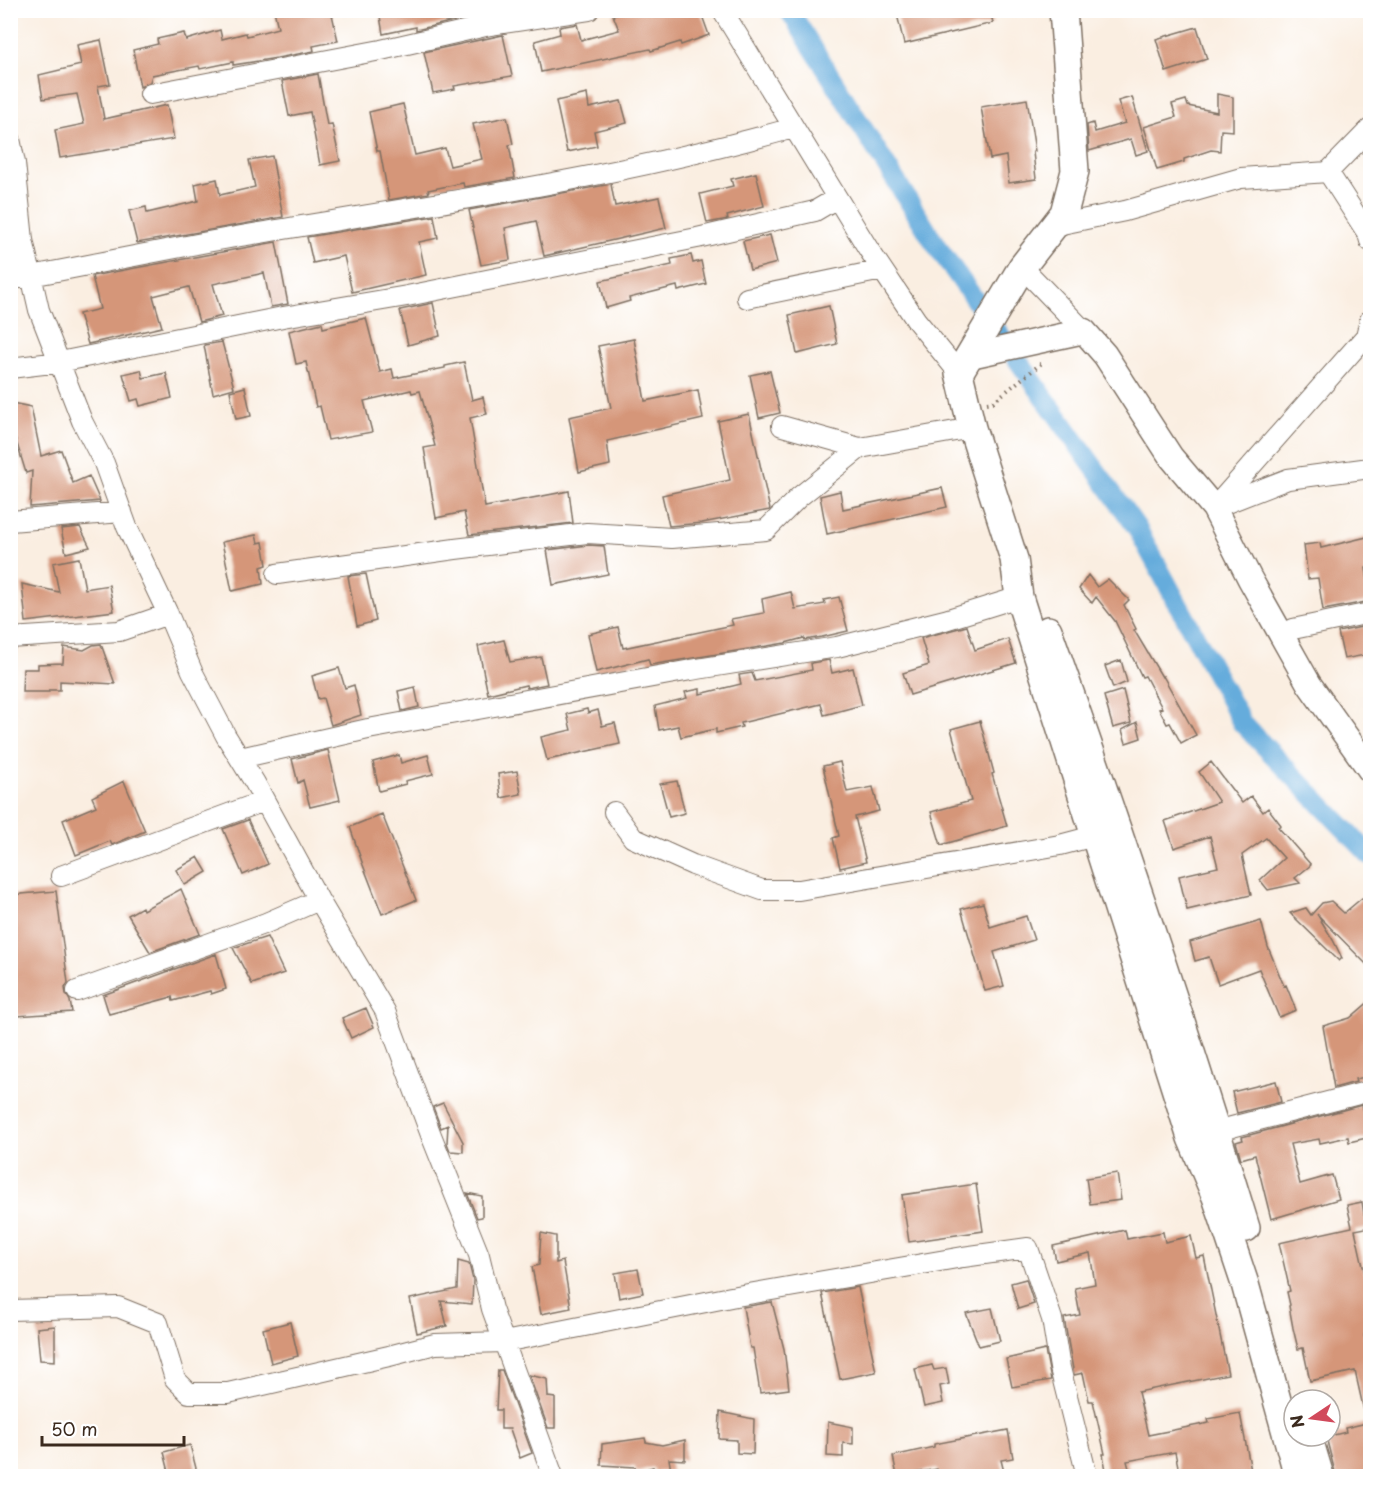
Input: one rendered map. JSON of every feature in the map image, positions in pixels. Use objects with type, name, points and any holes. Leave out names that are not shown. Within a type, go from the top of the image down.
[{"type":"main road","points":[[1063,10],[1075,171],[1065,213],[1022,267],[964,364],[972,428],[1014,559],[1019,597],[1094,836],[1204,1135],[1293,1388]]},
{"type":"main road","points":[[1014,559],[1035,596],[1098,773],[1204,1135],[1216,1197],[1245,1284],[1298,1476]]},
{"type":"main road","points":[[1312,1448],[1320,1476]]},
{"type":"street","points":[[150,94],[381,50],[490,25],[589,10]]},
{"type":"street","points":[[722,10],[793,128],[916,320],[964,364],[1084,331]]},
{"type":"street","points":[[10,279],[238,237],[434,206],[632,168],[726,147],[793,128]]},
{"type":"street","points":[[1057,225],[1125,211],[1241,178],[1328,172],[1371,129]]},
{"type":"street","points":[[10,139],[14,187],[39,310],[82,421],[104,463],[122,512],[192,671],[319,900],[385,1011],[479,1255],[492,1309],[553,1476]]},
{"type":"street","points":[[1328,172],[1371,241]]},
{"type":"street","points":[[10,369],[60,362],[283,317],[407,296],[697,238],[815,211],[837,198]]},
{"type":"street","points":[[1022,267],[1105,355],[1171,457],[1214,508],[1250,579],[1309,684],[1371,770]]},
{"type":"street","points":[[747,298],[882,270]]},
{"type":"street","points":[[1214,508],[1366,336],[1371,320]]},
{"type":"street","points":[[782,426],[860,448],[972,428]]},
{"type":"street","points":[[277,574],[587,533],[672,538],[766,530],[799,497],[860,448]]},
{"type":"street","points":[[1214,508],[1288,479],[1371,468]]},
{"type":"street","points":[[10,521],[122,512]]},
{"type":"street","points":[[240,758],[368,729],[691,670],[837,646],[945,620],[1019,597]]},
{"type":"street","points":[[1293,628],[1371,613]]},
{"type":"street","points":[[10,638],[118,631],[168,614]]},
{"type":"street","points":[[61,876],[264,801]]},
{"type":"street","points":[[614,812],[633,838],[693,865],[762,890],[800,890],[958,863],[1094,836]]},
{"type":"street","points":[[77,991],[257,927],[319,900]]},
{"type":"street","points":[[1204,1135],[1371,1091]]},
{"type":"street","points":[[10,1310],[118,1307],[158,1323],[175,1379],[189,1393],[228,1393],[435,1344],[504,1342],[731,1297],[1028,1248],[1052,1319],[1060,1368],[1087,1476]]},
{"type":"path","points":[[996,401],[1050,356]]},
{"type":"building","points":[[274,10],[331,10],[338,41],[313,46],[314,51],[277,58],[233,65],[233,62],[200,69],[199,66],[152,75],[150,82],[140,87],[133,50],[158,44],[157,39],[184,33],[186,40],[220,30],[222,39],[246,33],[247,36],[278,28]]},
{"type":"building","points":[[379,10],[482,10],[483,14],[416,30],[416,27],[383,34]]},
{"type":"building","points":[[626,10],[700,10],[709,35],[681,45],[680,42],[651,51],[650,49],[541,72],[535,41],[560,34],[559,27],[577,24],[581,40],[619,30],[613,15]]},
{"type":"building","points":[[896,10],[990,10],[993,23],[904,44]]},
{"type":"building","points":[[1197,27],[1207,59],[1166,72],[1156,39]]},
{"type":"building","points":[[503,35],[512,76],[454,86],[455,89],[433,93],[424,52]]},
{"type":"building","points":[[101,40],[110,84],[98,86],[104,119],[167,105],[174,139],[60,158],[55,130],[84,124],[77,94],[43,99],[39,75],[81,65],[77,45]]},
{"type":"building","points":[[318,74],[327,125],[332,124],[340,161],[320,165],[310,112],[289,116],[282,81]]},
{"type":"building","points":[[587,94],[589,108],[621,101],[627,123],[594,131],[597,146],[567,152],[556,101]]},
{"type":"building","points":[[1217,94],[1233,97],[1233,131],[1221,130],[1220,151],[1211,150],[1184,159],[1184,162],[1157,170],[1144,127],[1176,117],[1172,104],[1186,100],[1188,106],[1217,112]]},
{"type":"building","points":[[1132,97],[1148,151],[1136,155],[1131,139],[1089,151],[1087,125],[1093,123],[1095,132],[1125,123],[1118,101]]},
{"type":"building","points":[[1027,99],[1035,151],[1033,152],[1036,179],[1009,183],[1006,156],[990,159],[981,107]]},
{"type":"building","points":[[403,104],[415,155],[445,148],[450,166],[482,159],[473,124],[507,117],[513,144],[509,145],[515,178],[464,187],[463,183],[428,190],[429,193],[389,200],[380,151],[377,151],[369,112]]},
{"type":"building","points":[[272,156],[283,217],[137,243],[129,211],[146,207],[147,213],[198,201],[195,184],[217,179],[220,195],[255,187],[249,160]]},
{"type":"building","points":[[756,173],[764,206],[727,216],[728,219],[707,223],[700,194],[733,186],[731,179]]},
{"type":"building","points":[[611,184],[615,206],[659,197],[666,228],[544,256],[536,221],[505,228],[510,260],[481,265],[469,210]]},
{"type":"building","points":[[434,216],[438,238],[419,242],[426,275],[352,292],[344,256],[313,263],[307,237]]},
{"type":"building","points":[[770,235],[777,263],[750,270],[743,241]]},
{"type":"building","points":[[276,242],[288,304],[271,307],[264,273],[213,284],[222,316],[199,322],[189,287],[153,296],[162,327],[88,344],[79,314],[100,309],[92,276]]},
{"type":"building","points":[[691,255],[693,263],[701,261],[706,284],[678,291],[677,286],[629,298],[630,301],[606,308],[600,281],[672,265],[671,259]]},
{"type":"building","points":[[433,303],[440,336],[408,345],[400,310]]},
{"type":"building","points":[[829,306],[837,344],[797,354],[789,315]]},
{"type":"building","points":[[366,318],[380,372],[392,369],[394,378],[464,362],[472,400],[483,397],[487,414],[470,418],[485,507],[569,491],[573,523],[469,535],[464,512],[436,518],[424,448],[435,446],[420,391],[412,393],[411,390],[364,401],[372,432],[328,440],[320,406],[316,407],[306,362],[296,364],[289,331],[322,323],[323,328]]},
{"type":"building","points":[[634,339],[645,401],[698,390],[703,419],[607,441],[610,465],[579,472],[569,417],[611,408],[598,346]]},
{"type":"building","points":[[222,342],[234,388],[213,394],[204,345]]},
{"type":"building","points":[[141,370],[143,378],[166,373],[172,398],[140,406],[138,399],[131,401],[123,374]]},
{"type":"building","points":[[770,371],[780,413],[759,418],[750,375]]},
{"type":"building","points":[[245,387],[251,416],[236,419],[230,391]]},
{"type":"building","points":[[12,403],[31,407],[41,456],[61,450],[73,483],[89,476],[100,501],[30,507],[32,471],[26,473],[11,424]]},
{"type":"building","points":[[749,414],[770,510],[702,523],[669,526],[662,495],[730,480],[718,421]]},
{"type":"building","points":[[942,488],[947,507],[827,534],[820,496],[840,491],[843,509]]},
{"type":"building","points":[[80,527],[90,547],[66,553],[61,529]]},
{"type":"building","points":[[256,535],[258,543],[263,542],[267,565],[261,567],[263,584],[232,591],[222,542]]},
{"type":"building","points":[[1371,536],[1371,567],[1366,568],[1371,601],[1323,610],[1318,578],[1308,579],[1304,545],[1320,543],[1321,548]]},
{"type":"building","points":[[589,545],[604,546],[608,574],[553,585],[547,550]]},
{"type":"building","points":[[79,558],[85,589],[109,585],[114,611],[26,622],[22,584],[59,592],[53,563]]},
{"type":"building","points":[[366,574],[376,621],[357,626],[348,576]]},
{"type":"building","points":[[1088,575],[1097,587],[1108,579],[1129,600],[1124,605],[1136,629],[1134,630],[1196,735],[1181,743],[1170,723],[1167,724],[1159,709],[1162,708],[1145,676],[1142,677],[1115,621],[1096,597],[1092,603],[1079,589]]},
{"type":"building","points":[[791,592],[795,609],[825,604],[824,600],[839,597],[848,631],[650,665],[648,659],[596,672],[588,634],[618,627],[623,648],[733,625],[731,619],[764,613],[762,599]]},
{"type":"building","points":[[1371,625],[1371,654],[1344,659],[1338,632]]},
{"type":"building","points":[[967,626],[975,650],[1008,639],[1016,663],[910,695],[903,673],[929,665],[921,638]]},
{"type":"building","points":[[504,640],[510,662],[541,657],[547,684],[527,688],[526,685],[488,694],[478,646]]},
{"type":"building","points":[[101,644],[115,684],[60,681],[60,690],[22,692],[23,669],[38,669],[38,664],[63,663],[64,647],[84,650]]},
{"type":"building","points":[[829,660],[832,673],[853,668],[862,705],[824,715],[821,704],[741,723],[742,727],[716,733],[716,729],[681,737],[678,726],[659,730],[655,706],[687,698],[685,692],[700,689],[700,694],[741,684],[739,675],[752,673],[755,681],[812,670],[811,663]]},
{"type":"building","points":[[1121,660],[1127,682],[1113,688],[1105,666]]},
{"type":"building","points":[[339,668],[345,688],[354,685],[361,715],[331,725],[323,698],[318,699],[312,676]]},
{"type":"building","points":[[415,687],[419,707],[402,711],[398,691]]},
{"type":"building","points":[[1123,690],[1131,723],[1113,728],[1104,696]]},
{"type":"building","points":[[587,709],[588,713],[598,710],[602,726],[615,723],[620,744],[547,760],[541,737],[571,730],[567,714]]},
{"type":"building","points":[[980,721],[1007,826],[941,845],[931,812],[971,801],[951,729]]},
{"type":"building","points":[[1137,722],[1141,738],[1126,743],[1122,730]]},
{"type":"building","points":[[328,750],[340,800],[310,807],[303,780],[298,783],[292,759]]},
{"type":"building","points":[[399,755],[401,763],[428,755],[433,774],[379,791],[373,762]]},
{"type":"building","points":[[840,762],[847,792],[873,787],[879,811],[855,817],[866,862],[840,868],[833,838],[839,836],[823,766]]},
{"type":"building","points":[[1211,762],[1242,803],[1251,796],[1263,812],[1268,808],[1281,825],[1278,827],[1311,865],[1295,878],[1300,883],[1268,890],[1260,880],[1284,858],[1266,838],[1242,855],[1251,895],[1187,910],[1179,876],[1218,867],[1210,836],[1174,848],[1165,821],[1219,802],[1199,772]]},
{"type":"building","points":[[517,771],[521,794],[501,798],[498,774]]},
{"type":"building","points":[[124,781],[145,831],[112,845],[110,841],[76,855],[63,820],[96,806],[92,797]]},
{"type":"building","points":[[677,781],[685,813],[669,817],[660,784]]},
{"type":"building","points":[[382,814],[416,900],[382,914],[350,827]]},
{"type":"building","points":[[248,820],[268,864],[243,875],[223,829]]},
{"type":"building","points":[[198,857],[207,872],[185,885],[176,870]]},
{"type":"building","points":[[181,889],[200,934],[150,952],[128,915],[142,907],[143,910]]},
{"type":"building","points":[[56,891],[68,983],[65,988],[72,1012],[17,1016],[10,935],[10,895]]},
{"type":"building","points":[[1362,898],[1371,908],[1371,969],[1317,914],[1342,958],[1339,961],[1290,913],[1306,908],[1311,915],[1322,903],[1331,901],[1344,913]]},
{"type":"building","points":[[983,903],[990,927],[1026,916],[1034,940],[994,952],[1004,986],[985,991],[961,909]]},
{"type":"building","points":[[1261,921],[1268,947],[1296,1010],[1279,1017],[1259,969],[1218,984],[1209,957],[1195,961],[1190,942]]},
{"type":"building","points":[[267,937],[284,973],[252,984],[233,948]]},
{"type":"building","points":[[216,954],[226,989],[173,1001],[172,997],[109,1014],[103,995]]},
{"type":"building","points":[[1371,1000],[1371,1076],[1355,1079],[1356,1082],[1334,1088],[1323,1026],[1350,1018]]},
{"type":"building","points":[[366,1008],[374,1027],[351,1038],[342,1018]]},
{"type":"building","points":[[1276,1081],[1281,1102],[1237,1113],[1232,1092]]},
{"type":"building","points":[[443,1103],[463,1142],[463,1152],[450,1151],[447,1143],[448,1125],[441,1128],[433,1107]]},
{"type":"building","points":[[1362,1105],[1371,1137],[1349,1142],[1348,1137],[1320,1143],[1319,1139],[1290,1144],[1300,1184],[1332,1175],[1339,1199],[1271,1219],[1255,1155],[1241,1159],[1236,1142],[1243,1140],[1242,1137]]},
{"type":"building","points":[[1117,1173],[1121,1200],[1090,1204],[1086,1178]]},
{"type":"building","points":[[976,1184],[983,1231],[909,1242],[902,1195]]},
{"type":"building","points":[[467,1193],[482,1196],[482,1217],[477,1218]]},
{"type":"building","points":[[1362,1202],[1364,1214],[1371,1212],[1371,1227],[1355,1230],[1368,1288],[1371,1288],[1371,1333],[1364,1335],[1371,1363],[1371,1411],[1364,1411],[1355,1371],[1310,1381],[1303,1348],[1298,1349],[1293,1328],[1287,1292],[1290,1291],[1279,1243],[1352,1227],[1347,1205]]},
{"type":"building","points":[[1125,1230],[1127,1239],[1163,1232],[1165,1242],[1191,1236],[1196,1258],[1204,1256],[1228,1374],[1138,1392],[1148,1435],[1209,1423],[1208,1419],[1240,1413],[1252,1476],[1180,1476],[1175,1452],[1127,1461],[1131,1476],[1107,1476],[1103,1454],[1105,1454],[1093,1401],[1089,1401],[1083,1373],[1074,1375],[1064,1318],[1080,1315],[1075,1288],[1095,1284],[1090,1253],[1056,1261],[1053,1246]]},
{"type":"building","points":[[541,1233],[556,1236],[556,1263],[563,1261],[571,1308],[541,1314],[532,1267],[539,1265]]},
{"type":"building","points":[[458,1261],[469,1264],[473,1280],[472,1304],[441,1301],[447,1326],[417,1333],[410,1299],[457,1289]]},
{"type":"building","points":[[638,1269],[643,1293],[619,1298],[615,1273]]},
{"type":"building","points":[[1026,1279],[1034,1304],[1018,1309],[1011,1283]]},
{"type":"building","points":[[858,1287],[876,1372],[840,1379],[822,1293]]},
{"type":"building","points":[[772,1302],[784,1349],[789,1389],[760,1393],[753,1348],[750,1348],[743,1307]]},
{"type":"building","points":[[992,1308],[1000,1341],[979,1346],[966,1313]]},
{"type":"building","points":[[290,1322],[298,1356],[271,1363],[263,1329]]},
{"type":"building","points":[[55,1326],[55,1361],[40,1360],[37,1328]]},
{"type":"building","points":[[1045,1350],[1051,1380],[1012,1387],[1006,1359]]},
{"type":"building","points":[[932,1365],[934,1370],[946,1368],[949,1384],[940,1386],[943,1403],[924,1407],[915,1369]]},
{"type":"building","points":[[498,1370],[502,1370],[532,1453],[520,1458],[510,1429],[501,1429],[501,1410],[496,1410]]},
{"type":"building","points":[[529,1375],[547,1379],[548,1397],[555,1398],[555,1428],[548,1428]]},
{"type":"building","points":[[720,1412],[754,1419],[753,1454],[737,1453],[737,1440],[719,1439]]},
{"type":"building","points":[[828,1422],[853,1427],[853,1444],[843,1443],[843,1457],[827,1456]]},
{"type":"building","points":[[1371,1422],[1371,1471],[1336,1476],[1329,1448],[1342,1448],[1342,1433],[1346,1432],[1345,1428]]},
{"type":"building","points":[[1008,1430],[1013,1458],[1001,1460],[1005,1476],[975,1476],[975,1473],[938,1476],[937,1469],[897,1476],[893,1456],[934,1447],[934,1444]]},
{"type":"building","points":[[645,1438],[646,1442],[662,1445],[685,1440],[685,1460],[669,1459],[671,1471],[655,1472],[653,1467],[636,1472],[635,1467],[601,1465],[602,1444]]},
{"type":"building","points":[[190,1445],[198,1476],[170,1476],[164,1452]]},
{"type":"waterway","points":[[789,10],[936,245],[1137,528],[1242,723],[1370,855]]}]
